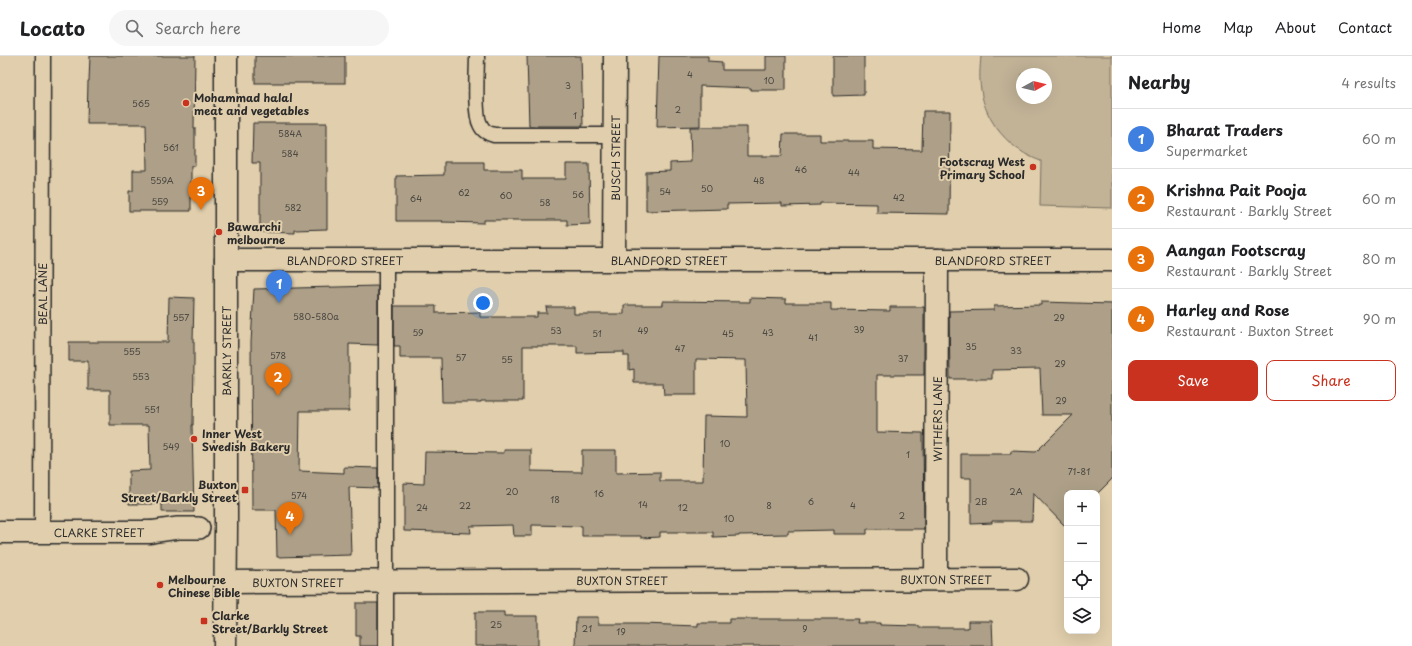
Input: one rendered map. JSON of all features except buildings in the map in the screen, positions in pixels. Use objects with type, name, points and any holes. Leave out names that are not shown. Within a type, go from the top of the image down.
[{"type":"street","name":"BARKLY STREET","points":[[225,646],[226,56]]},
{"type":"street","name":"BUSCH STREET","points":[[614,260],[615,56]]},
{"type":"street","name":"BLANDFORD STREET","points":[[226,260],[1112,260]]},
{"type":"street","name":"WITHERS LANE","points":[[936,579],[937,260]]},
{"type":"street","name":"CLARKE STREET","points":[[0,532],[150,532],[178,528],[198,528]]},
{"type":"street","name":"BUXTON STREET","points":[[226,582],[1017,579]]},
{"type":"lane","name":"BEAL LANE","points":[[42,532],[43,56]]},
{"type":"lane","points":[[477,56],[477,113],[479,123],[486,133],[494,135],[615,134]]},
{"type":"lane","points":[[386,260],[386,646]]},
{"type":"shaded area","points":[[981,56],[1112,56],[1112,208],[1040,206],[1041,161],[1020,150],[1001,134],[983,102],[980,78]]},
{"type":"place","name":"Mohammad halal meat and vegetables","points":[[186,103]]},
{"type":"place","name":"Footscray West Primary School","points":[[1033,167]]},
{"type":"place","name":"Aangan Footscray","points":[[201,210]]},
{"type":"place","name":"Bawarchi melbourne","points":[[219,232]]},
{"type":"place","name":"Bharat Traders","points":[[279,303]]},
{"type":"place","name":"Krishna Pait Pooja","points":[[278,396]]},
{"type":"place","name":"Inner West Swedish Bakery","points":[[194,439]]},
{"type":"place","name":"Buxton Street/Barkly Street","points":[[245,490]]},
{"type":"place","name":"Harley and Rose","points":[[290,535]]},
{"type":"place","name":"Melbourne Chinese Bible","points":[[160,585]]},
{"type":"place","name":"Clarke Street/Barkly Street","points":[[204,621]]}]
